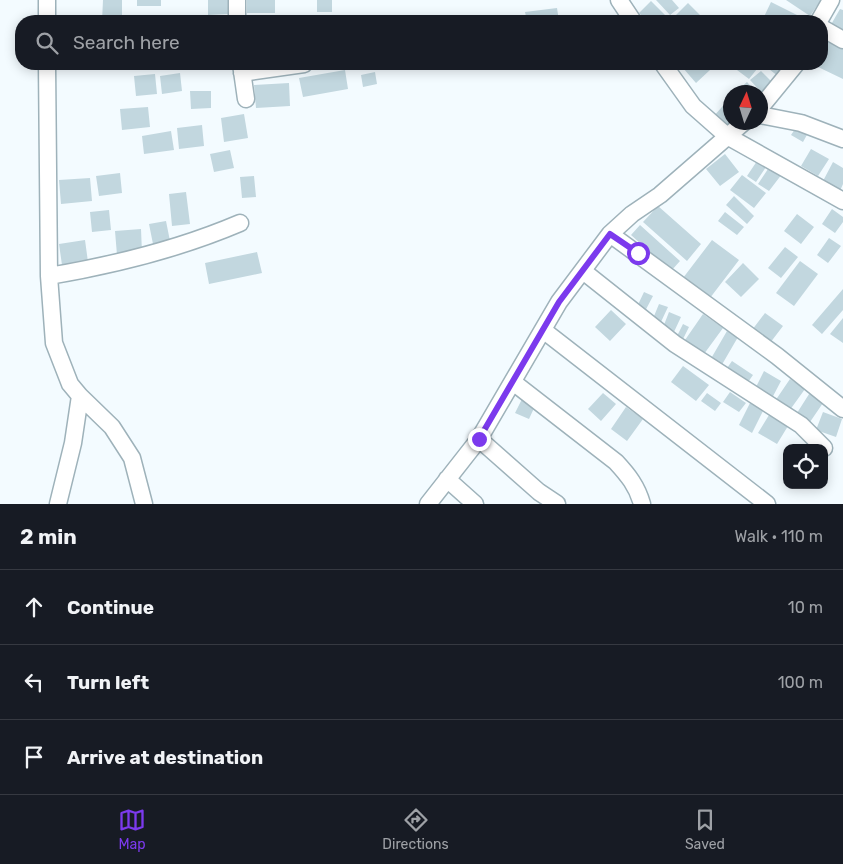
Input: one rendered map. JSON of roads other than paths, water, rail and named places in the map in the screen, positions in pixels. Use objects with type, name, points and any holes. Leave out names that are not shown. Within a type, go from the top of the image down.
[{"type":"street","points":[[47,0],[47,15]]},
{"type":"street","points":[[237,0],[237,15]]},
{"type":"street","points":[[822,15],[831,0]]},
{"type":"street","points":[[828,31],[843,40]]},
{"type":"street","points":[[47,70],[49,276],[54,344],[70,384],[112,427],[132,458],[144,504]]},
{"type":"street","points":[[242,70],[246,98]]},
{"type":"street","points":[[667,70],[693,106],[727,136],[843,201]]},
{"type":"street","points":[[768,98],[791,70]]},
{"type":"street","points":[[768,117],[801,123],[843,140]]},
{"type":"street","points":[[428,504],[479,439],[543,330],[610,234],[632,214],[660,195],[734,130]]},
{"type":"street","points":[[49,276],[117,263],[187,244],[240,224]]},
{"type":"street","points":[[610,234],[777,356],[843,409]]},
{"type":"street","points":[[583,271],[675,344],[801,425],[820,444]]},
{"type":"street","points":[[543,330],[767,504]]},
{"type":"street","points":[[514,382],[616,462],[629,476],[638,491],[642,504]]},
{"type":"street","points":[[58,504],[73,443],[80,396]]},
{"type":"street","points":[[479,439],[539,492],[557,504]]},
{"type":"street","points":[[447,479],[475,504]]}]
